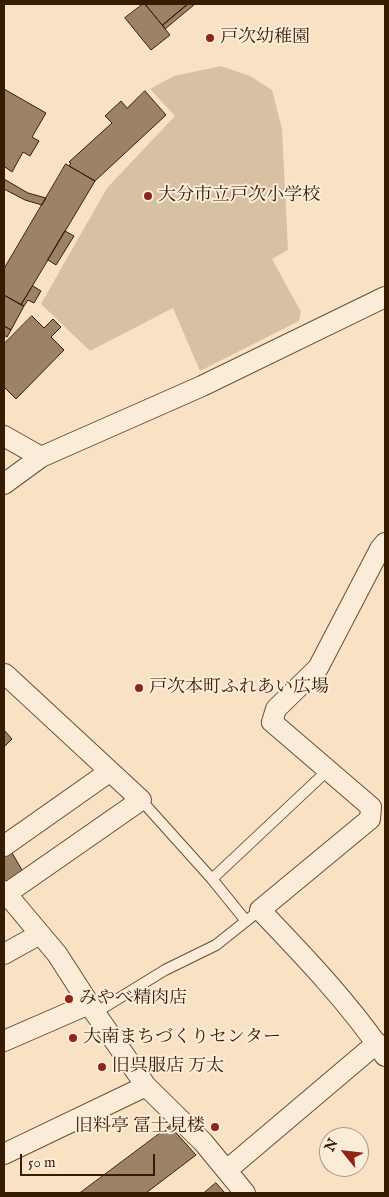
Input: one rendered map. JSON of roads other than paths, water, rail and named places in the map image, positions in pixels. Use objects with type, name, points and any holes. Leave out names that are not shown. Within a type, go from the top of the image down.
[{"type":"street","points":[[4,484],[41,457],[202,386],[385,297]]},
{"type":"street","points":[[4,436],[41,457]]},
{"type":"street","points":[[226,1170],[381,1050],[315,967],[253,915],[370,819],[371,807],[272,722],[276,709],[318,668],[380,549],[385,543]]},
{"type":"street","points":[[4,675],[141,800],[5,893],[57,954],[146,1086],[204,1142],[246,1193]]},
{"type":"street","points":[[4,846],[109,772]]},
{"type":"street","points":[[4,954],[40,934]]},
{"type":"street","points":[[4,1041],[92,1008]]},
{"type":"street","points":[[5,1149],[146,1086]]},
{"type":"lane","points":[[212,878],[328,770]]},
{"type":"lane","points":[[92,1008],[216,945],[253,915],[212,878],[141,800]]},
{"type":"place","name":"戸次幼稚園","points":[[210,38]]},
{"type":"place","name":"大分市立戸次小学校","points":[[148,196]]},
{"type":"place","name":"戸次本町ふれあい広場","points":[[139,688]]},
{"type":"place","name":"みやべ精肉店","points":[[69,999]]},
{"type":"place","name":"大南まちづくりセンター","points":[[73,1038]]},
{"type":"place","name":"旧呉服店 万太","points":[[102,1067]]},
{"type":"place","name":"旧料亭 冨士見楼","points":[[215,1127]]}]
